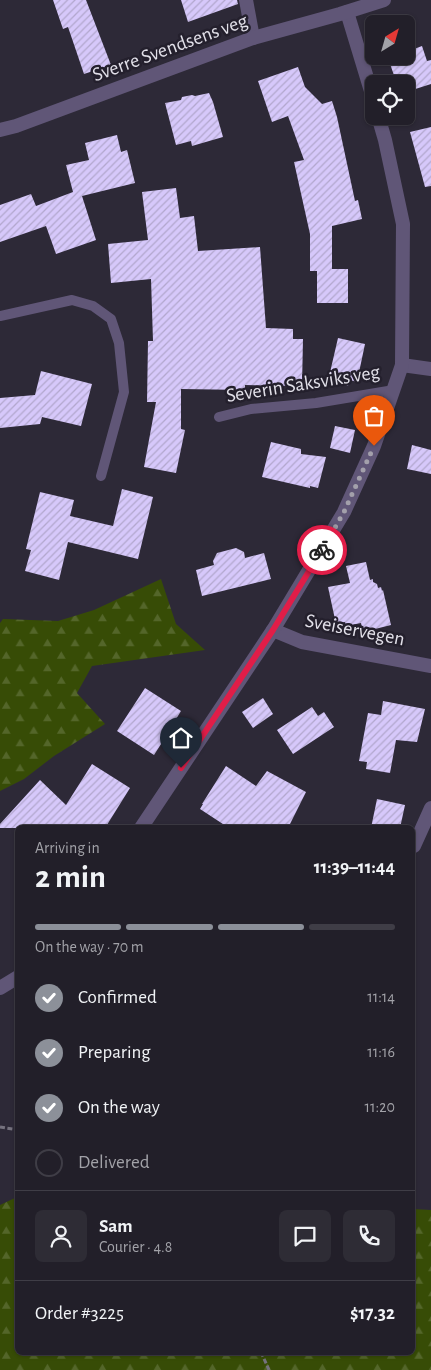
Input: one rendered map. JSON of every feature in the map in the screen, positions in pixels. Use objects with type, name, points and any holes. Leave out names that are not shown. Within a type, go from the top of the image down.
[{"type":"street","points":[[246,0],[253,38]]},
{"type":"street","name":"Sverre Svendsens veg","points":[[0,130],[16,126],[253,38],[384,0]]},
{"type":"street","points":[[347,12],[366,75]]},
{"type":"street","name":"Severin Saksviks veg","points":[[143,825],[273,630],[344,512],[374,446],[394,390],[402,365],[404,224],[381,125]]},
{"type":"street","points":[[402,365],[431,369]]},
{"type":"street","name":"Sveiservegen","points":[[273,630],[302,642],[431,666]]},
{"type":"street","points":[[415,844],[431,808]]},
{"type":"street","points":[[0,988],[15,979]]},
{"type":"lane","points":[[0,316],[72,300],[93,306],[111,319],[120,343],[124,392],[101,476]]},
{"type":"lane","name":"Severin Saksviks veg","points":[[219,417],[252,409],[316,402],[394,390]]},
{"type":"path","points":[[0,1127],[15,1130]]},
{"type":"path","points":[[262,1355],[269,1370]]},
{"type":"green space","points":[[161,579],[176,624],[205,650],[92,666],[77,693],[105,724],[54,756],[24,779],[0,791],[0,623],[3,619],[58,621],[94,610]]},
{"type":"green space","points":[[15,1198],[15,1355],[415,1355],[415,1209],[431,1210],[431,1370],[0,1370],[0,1205]]},
{"type":"building","points":[[53,0],[86,0],[111,65],[84,74],[68,27],[63,29]]},
{"type":"building","points":[[181,0],[237,0],[238,4],[188,22]]},
{"type":"building","points":[[422,46],[427,61],[431,60],[431,84],[415,89],[415,75],[394,75],[390,65],[415,65],[415,49]]},
{"type":"building","points":[[298,67],[305,87],[322,104],[332,101],[355,201],[358,200],[362,219],[332,226],[332,269],[348,269],[348,303],[317,303],[317,271],[310,271],[310,234],[294,162],[304,160],[288,116],[272,122],[258,81]]},
{"type":"building","points":[[209,93],[223,137],[192,146],[191,141],[176,145],[165,103],[181,100],[182,97]]},
{"type":"building","points":[[431,127],[431,186],[425,187],[410,132]]},
{"type":"building","points":[[117,135],[121,152],[127,150],[135,183],[82,196],[96,240],[56,254],[46,226],[0,242],[0,205],[31,194],[36,206],[73,192],[66,165],[89,160],[85,143]]},
{"type":"building","points":[[176,188],[180,218],[194,216],[198,251],[260,247],[266,328],[293,329],[293,339],[303,339],[302,386],[245,385],[245,390],[181,389],[181,429],[185,430],[176,473],[144,467],[156,402],[147,402],[148,341],[153,341],[151,279],[111,283],[108,244],[148,240],[142,192]]},
{"type":"building","points":[[338,338],[365,344],[357,382],[350,380],[348,386],[328,381]]},
{"type":"building","points":[[41,371],[92,384],[81,426],[42,417],[40,424],[0,428],[0,398],[35,395]]},
{"type":"building","points":[[335,426],[355,430],[350,453],[330,448]]},
{"type":"building","points":[[271,442],[301,449],[301,454],[326,457],[318,488],[310,486],[310,488],[262,477]]},
{"type":"building","points":[[412,445],[431,450],[431,474],[407,469]]},
{"type":"building","points":[[122,489],[153,497],[138,559],[68,542],[59,580],[25,571],[31,550],[26,549],[40,492],[74,500],[70,516],[113,526]]},
{"type":"building","points":[[236,548],[244,552],[245,558],[264,553],[271,579],[202,596],[196,570],[214,565],[213,561],[217,553]]},
{"type":"building","points":[[366,562],[370,580],[373,579],[378,588],[381,587],[383,590],[391,625],[363,632],[361,623],[346,626],[345,622],[336,624],[328,587],[350,583],[346,566]]},
{"type":"building","points":[[145,688],[181,711],[173,724],[174,730],[169,738],[163,741],[154,755],[117,731]]},
{"type":"building","points":[[263,698],[273,714],[253,728],[242,712]]},
{"type":"building","points":[[383,701],[425,709],[417,742],[396,740],[390,773],[366,769],[367,762],[359,761],[368,713],[381,715]]},
{"type":"building","points":[[312,707],[318,716],[324,712],[334,727],[293,754],[277,730]]},
{"type":"building","points":[[92,764],[130,788],[107,825],[15,825],[15,828],[0,828],[0,824],[40,780],[66,805]]},
{"type":"building","points":[[226,766],[256,786],[267,771],[306,792],[290,825],[224,825],[200,809]]},
{"type":"building","points":[[377,799],[405,805],[401,825],[372,825]]},
{"type":"way so far","points":[[322,550],[344,512],[374,446]]},
{"type":"route","points":[[181,768],[273,630],[322,550]]}]
